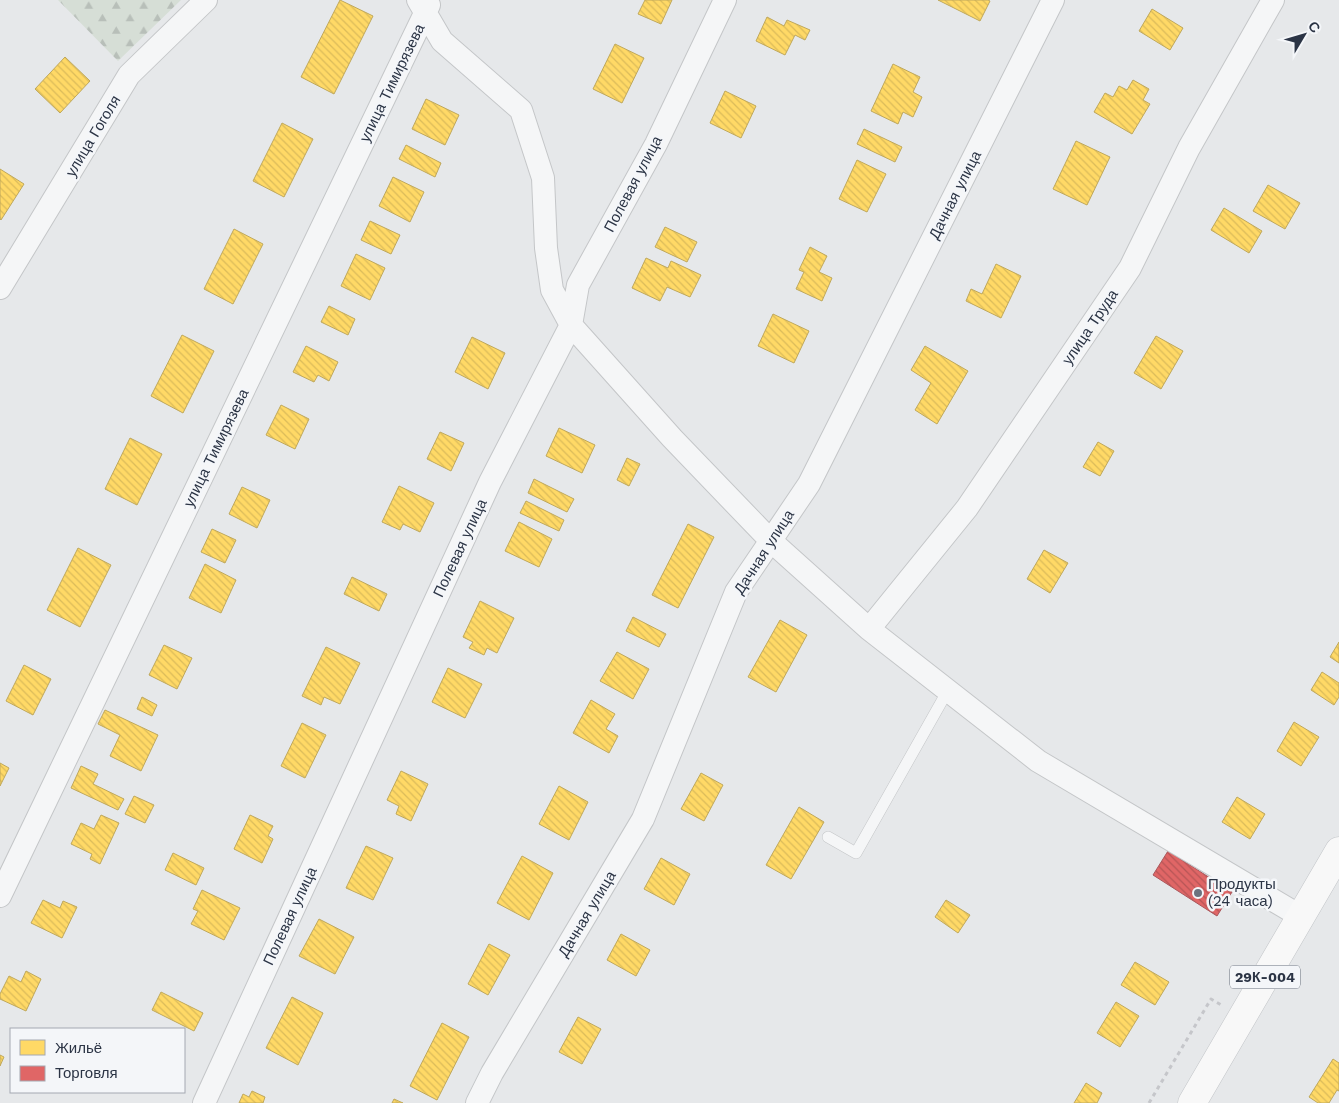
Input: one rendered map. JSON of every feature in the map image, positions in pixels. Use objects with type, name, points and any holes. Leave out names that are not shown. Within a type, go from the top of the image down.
[{"type":"main road","name":"29К-004","points":[[1192,1103],[1339,851]]},
{"type":"street","name":"улица Гоголя","points":[[0,288],[129,75],[206,0]]},
{"type":"street","name":"Полевая улица","points":[[204,1103],[490,482],[571,325],[578,285],[656,144],[725,0]]},
{"type":"street","name":"Дачная улица","points":[[478,1103],[492,1073],[643,819],[736,592],[809,484],[1053,0]]},
{"type":"street","name":"улица Труда","points":[[869,629],[967,508],[1130,268],[1189,148],[1273,0]]},
{"type":"street","points":[[425,5],[442,41],[521,110],[543,178],[546,248],[552,290],[571,325],[672,438],[770,541],[869,629],[947,692],[1038,761],[1300,916]]},
{"type":"street","name":"улица Тимирязева","points":[[0,896],[425,5]]},
{"type":"lane","points":[[828,837],[856,853],[947,692]]},
{"type":"green space","points":[[58,0],[181,0],[118,61]]},
{"type":"building: Жильё","points":[[340,0],[373,16],[334,94],[301,77]]},
{"type":"building: Жильё","points":[[645,0],[672,0],[661,24],[638,14]]},
{"type":"building: Жильё","points":[[938,0],[988,0],[990,1],[980,21]]},
{"type":"building: Жильё","points":[[1152,9],[1183,28],[1170,50],[1139,31]]},
{"type":"building: Жильё","points":[[767,17],[784,26],[787,20],[810,30],[805,40],[795,35],[785,55],[756,41]]},
{"type":"building: Жильё","points":[[615,44],[644,58],[622,103],[593,89]]},
{"type":"building: Жильё","points":[[65,57],[90,81],[60,113],[35,89]]},
{"type":"building: Жильё","points":[[893,64],[920,77],[913,92],[922,97],[913,117],[903,112],[898,124],[871,111]]},
{"type":"building: Жильё","points":[[1133,80],[1149,89],[1143,100],[1150,104],[1132,134],[1094,112],[1105,93],[1113,97],[1119,86],[1127,90]]},
{"type":"building: Жильё","points":[[725,91],[756,106],[741,138],[710,123]]},
{"type":"building: Жильё","points":[[426,99],[459,115],[445,145],[412,129]]},
{"type":"building: Жильё","points":[[282,123],[313,139],[284,197],[253,181]]},
{"type":"building: Жильё","points":[[864,129],[902,147],[895,162],[857,144]]},
{"type":"building: Жильё","points":[[1076,141],[1110,157],[1087,205],[1053,189]]},
{"type":"building: Жильё","points":[[406,145],[441,163],[435,177],[399,159]]},
{"type":"building: Жильё","points":[[857,160],[886,174],[867,212],[839,199]]},
{"type":"building: Жильё","points":[[0,169],[24,184],[1,220],[0,219]]},
{"type":"building: Жильё","points":[[393,177],[424,192],[410,222],[379,206]]},
{"type":"building: Жильё","points":[[1268,185],[1300,203],[1285,229],[1253,211]]},
{"type":"building: Жильё","points":[[1224,208],[1262,231],[1249,253],[1211,230]]},
{"type":"building: Жильё","points":[[370,221],[400,235],[391,254],[361,240]]},
{"type":"building: Жильё","points":[[665,227],[697,242],[687,262],[655,247]]},
{"type":"building: Жильё","points":[[234,229],[263,244],[233,304],[204,289]]},
{"type":"building: Жильё","points":[[810,247],[827,256],[819,272],[832,278],[822,301],[796,289],[804,272],[799,270]]},
{"type":"building: Жильё","points":[[356,254],[385,268],[370,300],[341,286]]},
{"type":"building: Жильё","points":[[646,258],[668,268],[671,261],[701,275],[690,297],[667,287],[660,301],[632,288]]},
{"type":"building: Жильё","points":[[996,264],[1021,276],[1001,318],[966,301],[971,289],[982,294]]},
{"type":"building: Жильё","points":[[329,306],[355,319],[348,335],[321,322]]},
{"type":"building: Жильё","points":[[773,314],[809,331],[794,363],[758,346]]},
{"type":"building: Жильё","points":[[182,335],[214,351],[183,413],[151,396]]},
{"type":"building: Жильё","points":[[1156,336],[1183,351],[1161,389],[1134,373]]},
{"type":"building: Жильё","points":[[472,337],[505,353],[488,389],[455,372]]},
{"type":"building: Жильё","points":[[306,346],[338,362],[329,381],[318,375],[314,382],[293,372]]},
{"type":"building: Жильё","points":[[925,346],[968,371],[937,424],[915,410],[931,383],[911,370]]},
{"type":"building: Жильё","points":[[281,405],[309,419],[295,449],[266,435]]},
{"type":"building: Жильё","points":[[559,428],[595,445],[582,473],[546,456]]},
{"type":"building: Жильё","points":[[440,432],[464,443],[451,471],[427,459]]},
{"type":"building: Жильё","points":[[130,438],[162,454],[137,505],[105,489]]},
{"type":"building: Жильё","points":[[1098,442],[1114,451],[1100,476],[1083,467]]},
{"type":"building: Жильё","points":[[627,458],[640,464],[629,486],[617,480]]},
{"type":"building: Жильё","points":[[534,479],[574,499],[567,512],[528,493]]},
{"type":"building: Жильё","points":[[399,486],[434,503],[420,532],[403,524],[400,530],[382,522]]},
{"type":"building: Жильё","points":[[242,487],[270,500],[257,528],[229,514]]},
{"type":"building: Жильё","points":[[526,501],[564,520],[559,531],[520,513]]},
{"type":"building: Жильё","points":[[519,522],[552,539],[539,567],[505,551]]},
{"type":"building: Жильё","points":[[688,524],[714,537],[678,608],[652,595]]},
{"type":"building: Жильё","points":[[212,529],[236,540],[225,563],[201,552]]},
{"type":"building: Жильё","points":[[78,548],[111,565],[80,627],[47,610]]},
{"type":"building: Жильё","points":[[1044,550],[1068,563],[1050,593],[1027,579]]},
{"type":"building: Жильё","points":[[205,564],[236,580],[221,613],[189,598]]},
{"type":"building: Жильё","points":[[352,577],[387,594],[379,611],[344,594]]},
{"type":"building: Жильё","points":[[480,601],[514,618],[497,653],[487,648],[484,655],[469,648],[473,642],[463,637]]},
{"type":"building: Жильё","points":[[633,617],[666,634],[659,647],[626,631]]},
{"type":"building: Жильё","points":[[780,620],[807,635],[776,692],[748,677]]},
{"type":"building: Жильё","points":[[1339,642],[1339,663],[1330,657]]},
{"type":"building: Жильё","points":[[164,645],[192,658],[177,689],[149,675]]},
{"type":"building: Жильё","points":[[326,647],[360,663],[340,704],[324,697],[321,705],[302,696]]},
{"type":"building: Жильё","points":[[617,652],[649,669],[633,699],[600,681]]},
{"type":"building: Жильё","points":[[24,665],[51,679],[33,715],[6,701]]},
{"type":"building: Жильё","points":[[448,668],[482,684],[465,718],[432,702]]},
{"type":"building: Жильё","points":[[1322,672],[1339,683],[1339,697],[1334,705],[1311,690]]},
{"type":"building: Жильё","points":[[142,697],[157,705],[152,716],[137,709]]},
{"type":"building: Жильё","points":[[591,700],[615,714],[606,729],[618,736],[609,753],[573,733]]},
{"type":"building: Жильё","points":[[105,710],[158,735],[141,771],[110,756],[120,735],[98,724]]},
{"type":"building: Жильё","points":[[1294,722],[1319,737],[1301,766],[1277,751]]},
{"type":"building: Жильё","points":[[302,723],[326,735],[305,778],[281,766]]},
{"type":"building: Жильё","points":[[0,763],[9,768],[0,786]]},
{"type":"building: Жильё","points":[[81,766],[98,774],[93,784],[124,799],[118,810],[71,788]]},
{"type":"building: Жильё","points":[[401,771],[428,784],[411,821],[396,814],[399,806],[387,800]]},
{"type":"building: Жильё","points":[[701,773],[723,785],[704,821],[681,809]]},
{"type":"building: Жильё","points":[[559,786],[588,802],[569,840],[539,824]]},
{"type":"building: Жильё","points":[[134,796],[154,805],[145,823],[125,814]]},
{"type":"building: Жильё","points":[[1237,797],[1265,814],[1250,839],[1222,822]]},
{"type":"building: Жильё","points":[[799,807],[824,822],[791,879],[766,865]]},
{"type":"building: Жильё","points":[[101,815],[119,823],[100,864],[90,859],[92,854],[71,844],[81,823],[94,829]]},
{"type":"building: Жильё","points":[[250,815],[273,826],[268,836],[273,839],[262,863],[234,849]]},
{"type":"building: Жильё","points":[[366,846],[393,858],[373,900],[346,888]]},
{"type":"building: Жильё","points":[[173,853],[204,868],[196,885],[165,870]]},
{"type":"building: Жильё","points":[[522,856],[553,873],[529,920],[497,903]]},
{"type":"building: Жильё","points":[[661,858],[690,874],[674,905],[644,889]]},
{"type":"building: Жильё","points":[[202,890],[240,908],[224,940],[191,924],[198,911],[193,909]]},
{"type":"building: Жильё","points":[[43,900],[60,908],[63,901],[77,907],[62,938],[31,923]]},
{"type":"building: Жильё","points":[[946,900],[970,915],[958,933],[935,917]]},
{"type":"building: Жильё","points":[[319,919],[354,937],[335,974],[299,956]]},
{"type":"building: Жильё","points":[[621,934],[650,950],[636,976],[607,960]]},
{"type":"building: Жильё","points":[[489,944],[510,955],[488,995],[468,984]]},
{"type":"building: Жильё","points":[[1135,962],[1169,982],[1155,1005],[1121,985]]},
{"type":"building: Жильё","points":[[26,971],[41,979],[26,1011],[0,999],[0,994],[9,976],[21,982]]},
{"type":"building: Жильё","points":[[161,992],[203,1013],[194,1031],[152,1010]]},
{"type":"building: Жильё","points":[[292,997],[323,1013],[298,1065],[266,1048]]},
{"type":"building: Жильё","points":[[1116,1002],[1139,1016],[1120,1047],[1097,1033]]},
{"type":"building: Жильё","points":[[578,1017],[601,1029],[582,1064],[559,1052]]},
{"type":"building: Жильё","points":[[442,1023],[469,1037],[437,1100],[410,1086]]},
{"type":"building: Жильё","points":[[0,1055],[4,1057],[0,1066]]},
{"type":"building: Жильё","points":[[1333,1059],[1339,1063],[1339,1091],[1337,1090],[1329,1103],[1318,1103],[1309,1097]]},
{"type":"building: Жильё","points":[[1086,1083],[1102,1093],[1097,1103],[1074,1103]]},
{"type":"building: Жильё","points":[[252,1091],[265,1097],[263,1103],[239,1103],[243,1094],[249,1097]]},
{"type":"building: Жильё","points":[[394,1099],[403,1103],[392,1103]]},
{"type":"building: Торговля","points":[[1168,851],[1232,892],[1217,916],[1153,875]]},
{"type":"place","name":"Продукты (24 часа)","points":[[1198,893]]}]
